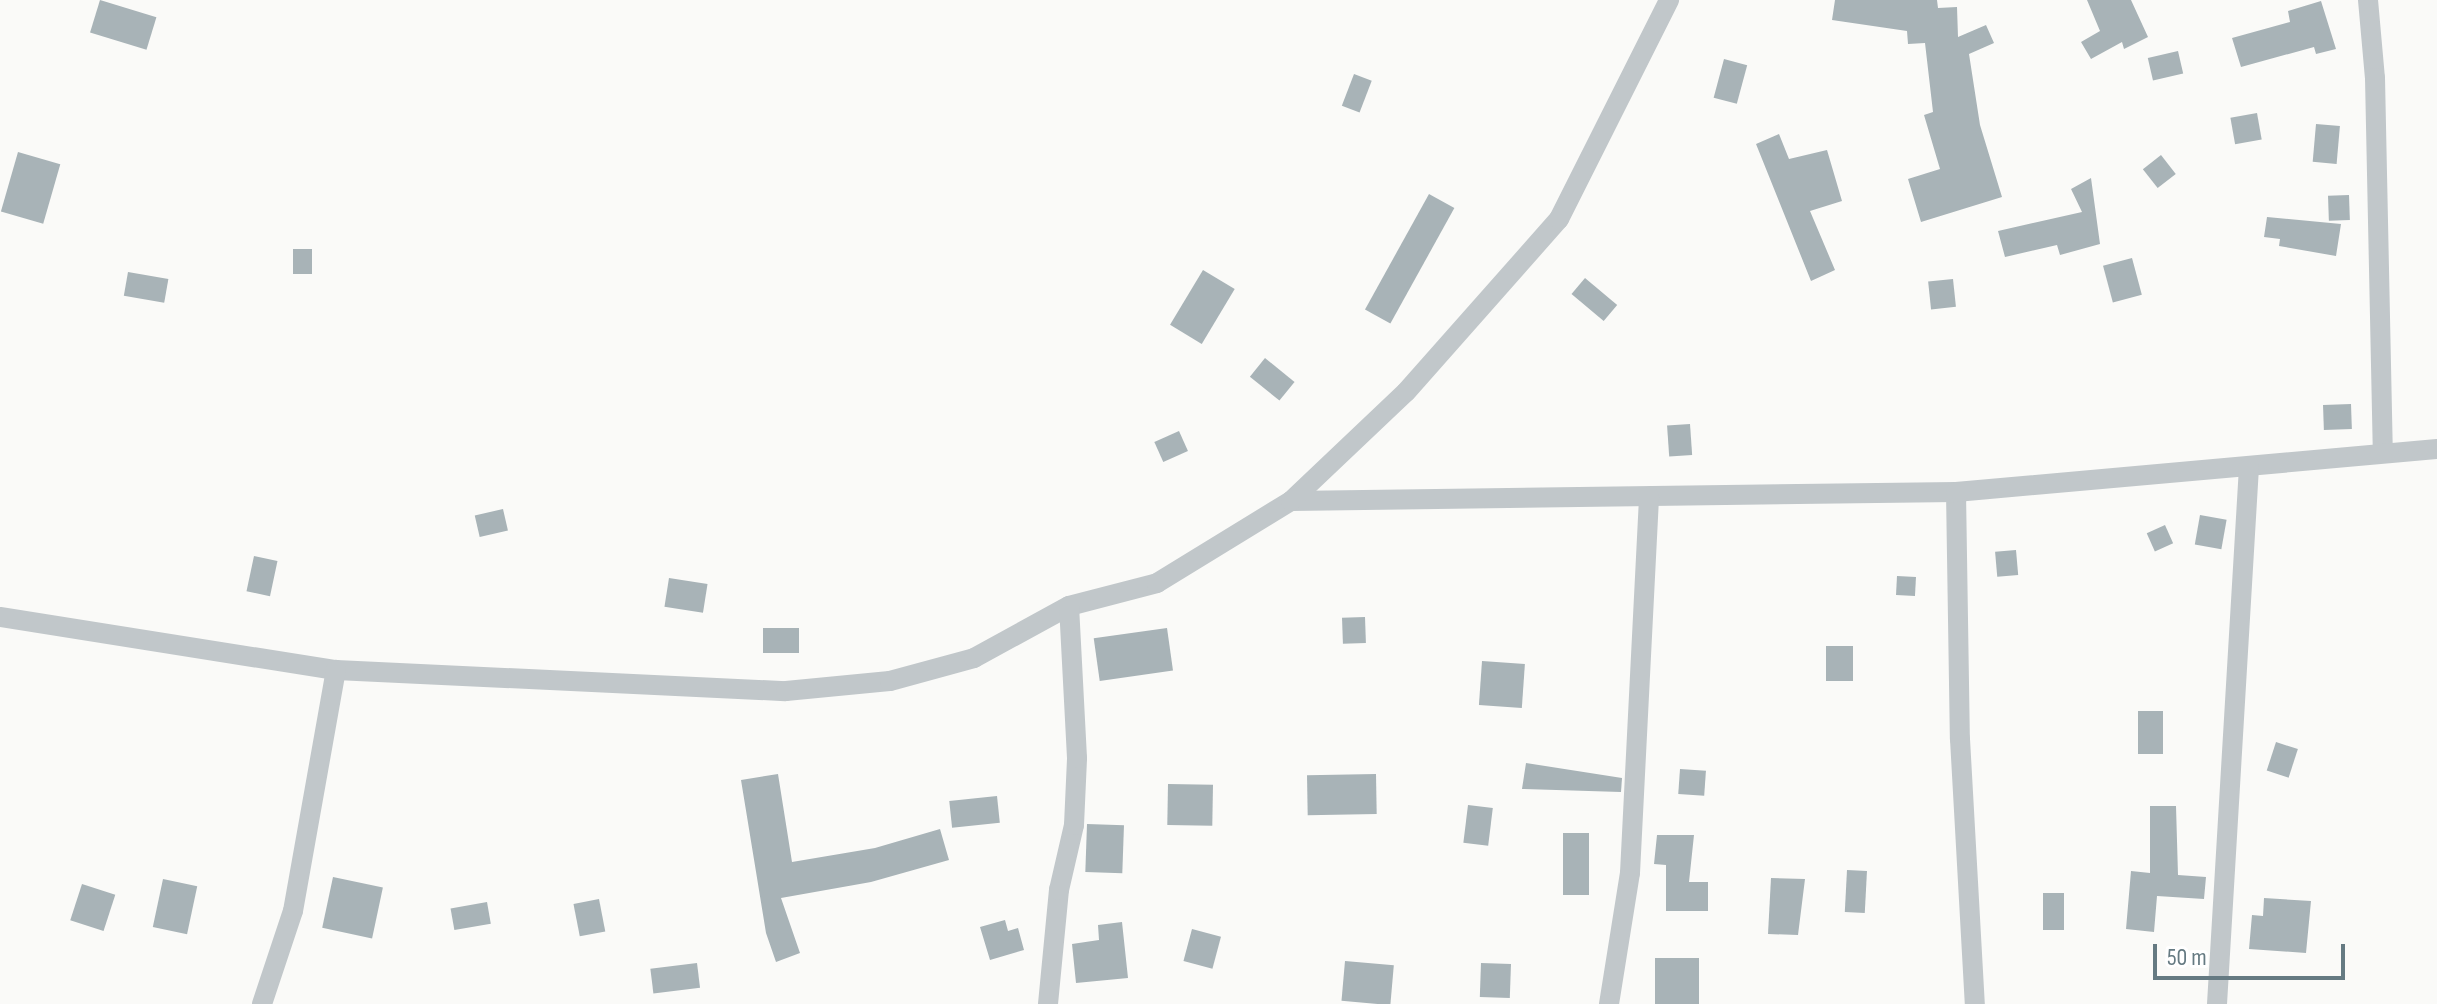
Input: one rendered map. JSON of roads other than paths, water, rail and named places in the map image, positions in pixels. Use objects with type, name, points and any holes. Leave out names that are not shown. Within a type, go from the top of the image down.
[{"type":"street","points":[[0,617],[336,670],[786,691],[890,681],[974,658],[1069,606],[1157,583],[1291,501],[1406,392],[1559,219],[1669,0]]},
{"type":"street","points":[[2368,0],[2375,78],[2383,450]]},
{"type":"street","points":[[1291,501],[1956,492],[2249,467],[2383,450],[2437,449]]},
{"type":"street","points":[[2217,1004],[2249,467]]},
{"type":"street","points":[[1956,492],[1960,739],[1975,1004]]},
{"type":"street","points":[[1609,1004],[1636,808],[1649,496]]},
{"type":"street","points":[[1048,1004],[1077,771],[1069,606]]},
{"type":"street","points":[[262,1004],[293,911],[336,670]]}]
